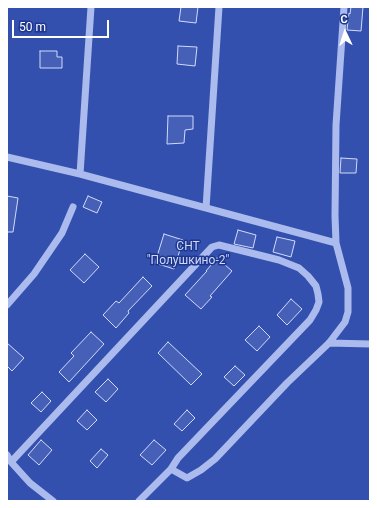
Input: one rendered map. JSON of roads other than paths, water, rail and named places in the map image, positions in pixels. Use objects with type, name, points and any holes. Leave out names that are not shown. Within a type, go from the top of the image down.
[{"type":"street","points":[[80,174],[91,7]]},
{"type":"street","points":[[206,208],[219,7]]},
{"type":"street","points":[[171,469],[187,478],[201,470],[215,459],[287,383],[328,343],[345,322],[349,300],[345,272],[336,243],[335,234],[335,158],[344,7]]},
{"type":"street","points":[[7,157],[80,174],[336,243]]},
{"type":"street","points":[[7,305],[34,274],[62,233],[73,206]]},
{"type":"street","points":[[11,462],[212,247],[219,245],[279,260],[299,268],[316,286],[318,294],[319,302],[310,320],[178,458],[171,469],[139,501]]},
{"type":"street","points":[[328,343],[370,344]]},
{"type":"street","points":[[7,455],[11,462],[30,483],[53,501]]},
{"type":"park label","name":"СНТ \"Полушкино-2\"","points":[[188,254]]}]
